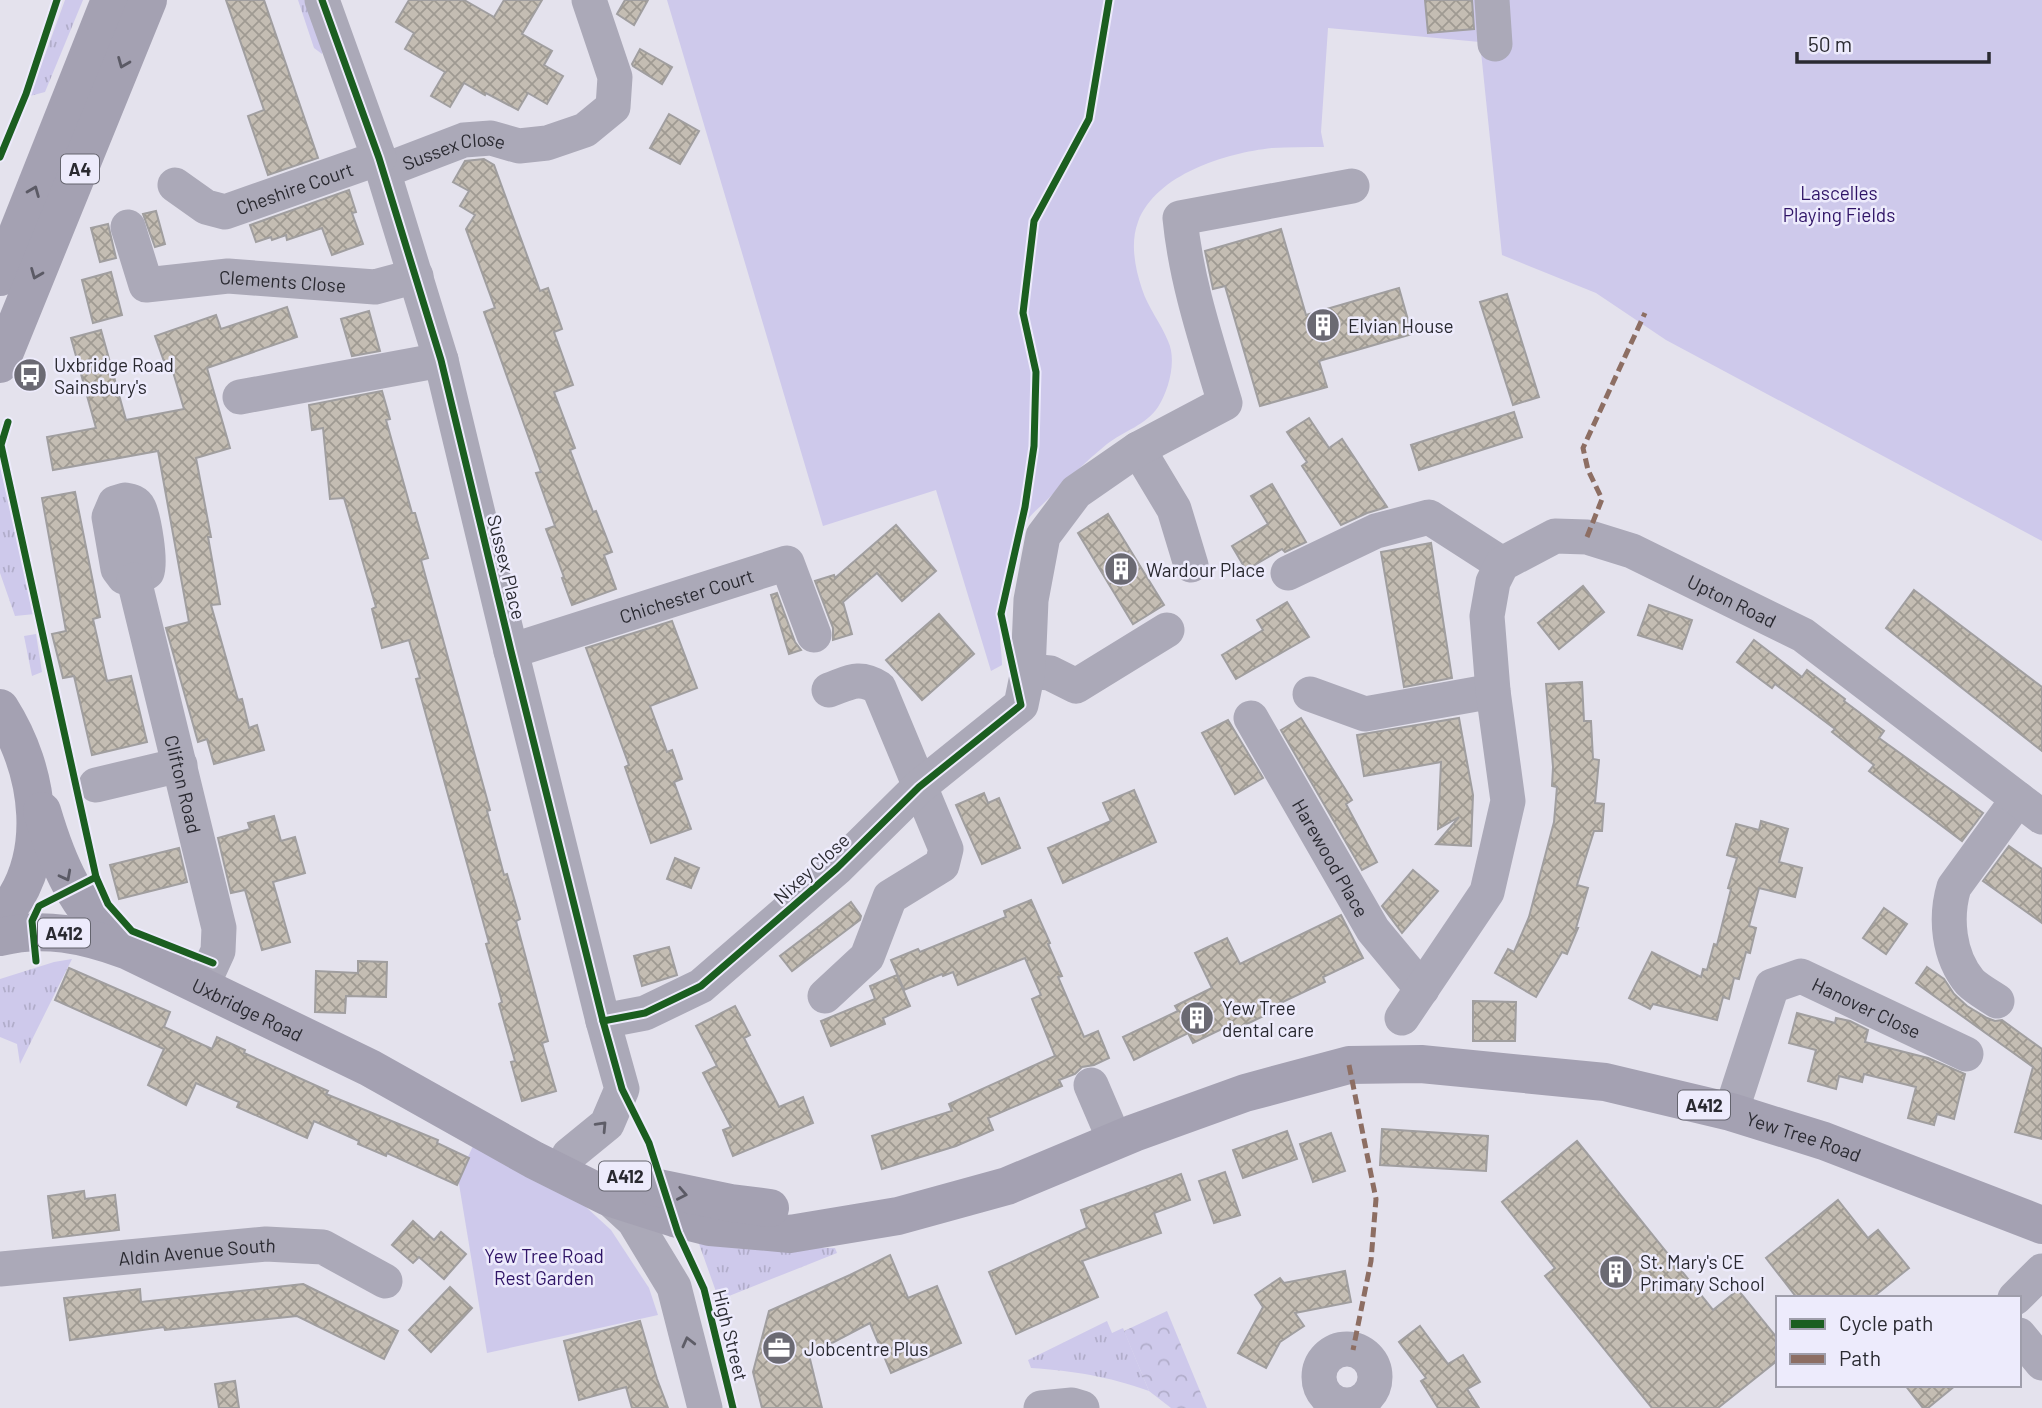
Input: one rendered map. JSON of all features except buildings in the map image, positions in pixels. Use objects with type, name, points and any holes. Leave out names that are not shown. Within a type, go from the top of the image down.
[{"type":"main road","name":"A4","points":[[0,277],[110,0]]},
{"type":"main road","name":"A4","points":[[0,363],[148,0]]},
{"type":"main road","points":[[0,686],[7,719],[28,766],[35,807],[33,854],[19,892],[0,919]]},
{"type":"main road","name":"Uxbridge Road","points":[[28,766],[57,858],[66,876],[85,909],[100,928],[126,950]]},
{"type":"main road","name":"Uxbridge Road","points":[[0,937],[34,932],[65,933],[89,937],[126,950],[370,1068]]},
{"type":"main road","name":"Yew Tree Road","points":[[1115,1141],[1245,1093],[1349,1065],[1421,1064],[1605,1083],[1731,1112],[1824,1141],[2042,1225]]},
{"type":"main road","name":"A412","points":[[370,1068],[470,1102],[569,1154],[666,1190],[794,1211],[898,1216]]},
{"type":"main road","name":"A412","points":[[370,1068],[523,1154],[608,1197],[674,1219],[710,1227],[790,1234],[898,1216],[1007,1186],[1115,1141]]},
{"type":"street","name":"Sussex Place","points":[[322,0],[381,164],[441,360],[511,651],[622,1088],[607,1124],[569,1154]]},
{"type":"street","name":"Sussex Close","points":[[381,164],[464,140],[491,138],[519,146],[547,143],[585,130],[613,107],[615,78],[589,0]]},
{"type":"street","name":"Cheshire Court","points":[[175,185],[206,207],[225,212],[381,164]]},
{"type":"street","points":[[1167,630],[1076,686],[1050,673],[1028,671],[1031,600],[1043,536],[1076,492],[1138,449],[1225,403],[1203,331],[1183,248],[1180,218],[1352,186]]},
{"type":"street","name":"Clements Close","points":[[128,227],[146,285],[229,276],[375,287],[416,276]]},
{"type":"street","points":[[240,397],[441,360]]},
{"type":"street","points":[[1138,449],[1174,509],[1191,565]]},
{"type":"street","points":[[1288,573],[1376,531],[1429,517],[1502,564],[1493,582],[1487,616],[1493,691],[1508,801],[1487,892],[1402,1018]]},
{"type":"street","name":"Upton Road","points":[[1502,564],[1524,550],[1555,536],[1587,537],[1632,551],[1803,635],[2030,808]]},
{"type":"street","name":"Chichester Court","points":[[511,651],[787,564],[814,635]]},
{"type":"street","name":"Clifton Road","points":[[134,580],[219,928],[218,951],[202,986]]},
{"type":"street","name":"Nixey Close","points":[[603,1021],[645,1013],[701,986],[837,868],[919,787],[1021,705],[1028,671]]},
{"type":"street","points":[[825,996],[867,957],[890,897],[942,865],[946,849],[879,688],[866,680],[828,690]]},
{"type":"street","points":[[1310,694],[1365,714],[1493,691]]},
{"type":"street","name":"Harewood Place","points":[[1251,718],[1373,930],[1422,989]]},
{"type":"street","points":[[96,785],[180,765]]},
{"type":"street","points":[[1997,1001],[1971,983],[1961,968],[1950,936],[1949,904],[1954,887],[2030,808]]},
{"type":"street","name":"Hanover Close","points":[[1731,1112],[1772,986],[1801,976],[1966,1054]]},
{"type":"street","points":[[1091,1085],[1115,1141]]},
{"type":"street","points":[[608,1197],[634,1221],[674,1287],[705,1408]]},
{"type":"street","name":"Aldin Avenue South","points":[[0,1269],[266,1244],[323,1247],[386,1280]]},
{"type":"street","points":[[2017,1296],[2042,1271]]},
{"type":"street","points":[[2021,1337],[2042,1363]]},
{"type":"street","points":[[1041,1408],[1072,1405],[1082,1408]]},
{"type":"green space","points":[[65,0],[83,0],[45,92],[30,96]]},
{"type":"green space","points":[[298,0],[310,0],[324,44],[322,54],[314,48]]},
{"type":"green space","name":"Lascelles Playing Fields","points":[[667,0],[2042,0],[2042,541],[1666,340],[1596,293],[1502,255],[1480,42],[1328,28],[1321,132],[1324,147],[1254,151],[1194,169],[1160,191],[1147,205],[1138,222],[1134,247],[1139,281],[1171,349],[1172,366],[1168,384],[1153,413],[1099,451],[1027,521],[1001,620],[1002,665],[991,671],[936,490],[823,526]]},
{"type":"green space","points":[[0,467],[35,614],[15,616],[0,573]]},
{"type":"green space","points":[[36,634],[42,672],[32,676],[24,636]]},
{"type":"green space","points":[[72,959],[20,1064],[17,1044],[0,1037],[0,979]]},
{"type":"green space","name":"Yew Tree Road Rest Garden","points":[[474,1144],[574,1196],[611,1230],[649,1288],[658,1315],[487,1353],[458,1178]]},
{"type":"green space","points":[[698,1241],[768,1247],[835,1248],[837,1253],[719,1300]]},
{"type":"green space","points":[[1167,1311],[1207,1408],[1171,1408],[1149,1391],[1124,1331]]},
{"type":"green space","points":[[1107,1321],[1112,1333],[1123,1328],[1149,1391],[1090,1375],[1031,1368],[1028,1360]]},
{"type":"marked path","points":[[1587,537],[1602,499],[1588,470],[1583,448],[1645,313]]},
{"type":"marked path","points":[[1349,1065],[1376,1199],[1371,1261],[1353,1350]]},
{"type":"cycle path","points":[[0,157],[26,94],[57,0]]},
{"type":"cycle path","name":"High Street","points":[[322,0],[379,158],[441,360],[511,651],[622,1089],[649,1143],[678,1233],[704,1289],[733,1408]]},
{"type":"cycle path","points":[[603,1021],[645,1013],[701,986],[837,868],[919,787],[1021,705],[1001,614],[1025,507],[1034,446],[1036,372],[1023,313],[1034,221],[1089,119],[1109,0]]},
{"type":"cycle path","points":[[8,422],[1,445],[96,877],[108,904],[132,931],[213,963]]},
{"type":"cycle path","points":[[36,961],[32,921],[39,906],[96,877]]},
{"type":"place","name":"Elvian House","points":[[1323,325]]},
{"type":"place","name":"Uxbridge Road Sainsbury's","points":[[30,375]]},
{"type":"place","name":"Wardour Place","points":[[1121,569]]},
{"type":"place","name":"Yew Tree dental care","points":[[1197,1018]]},
{"type":"place","name":"St. Mary's CE Primary School","points":[[1616,1272]]},
{"type":"place","name":"Jobcentre Plus","points":[[779,1348]]}]
